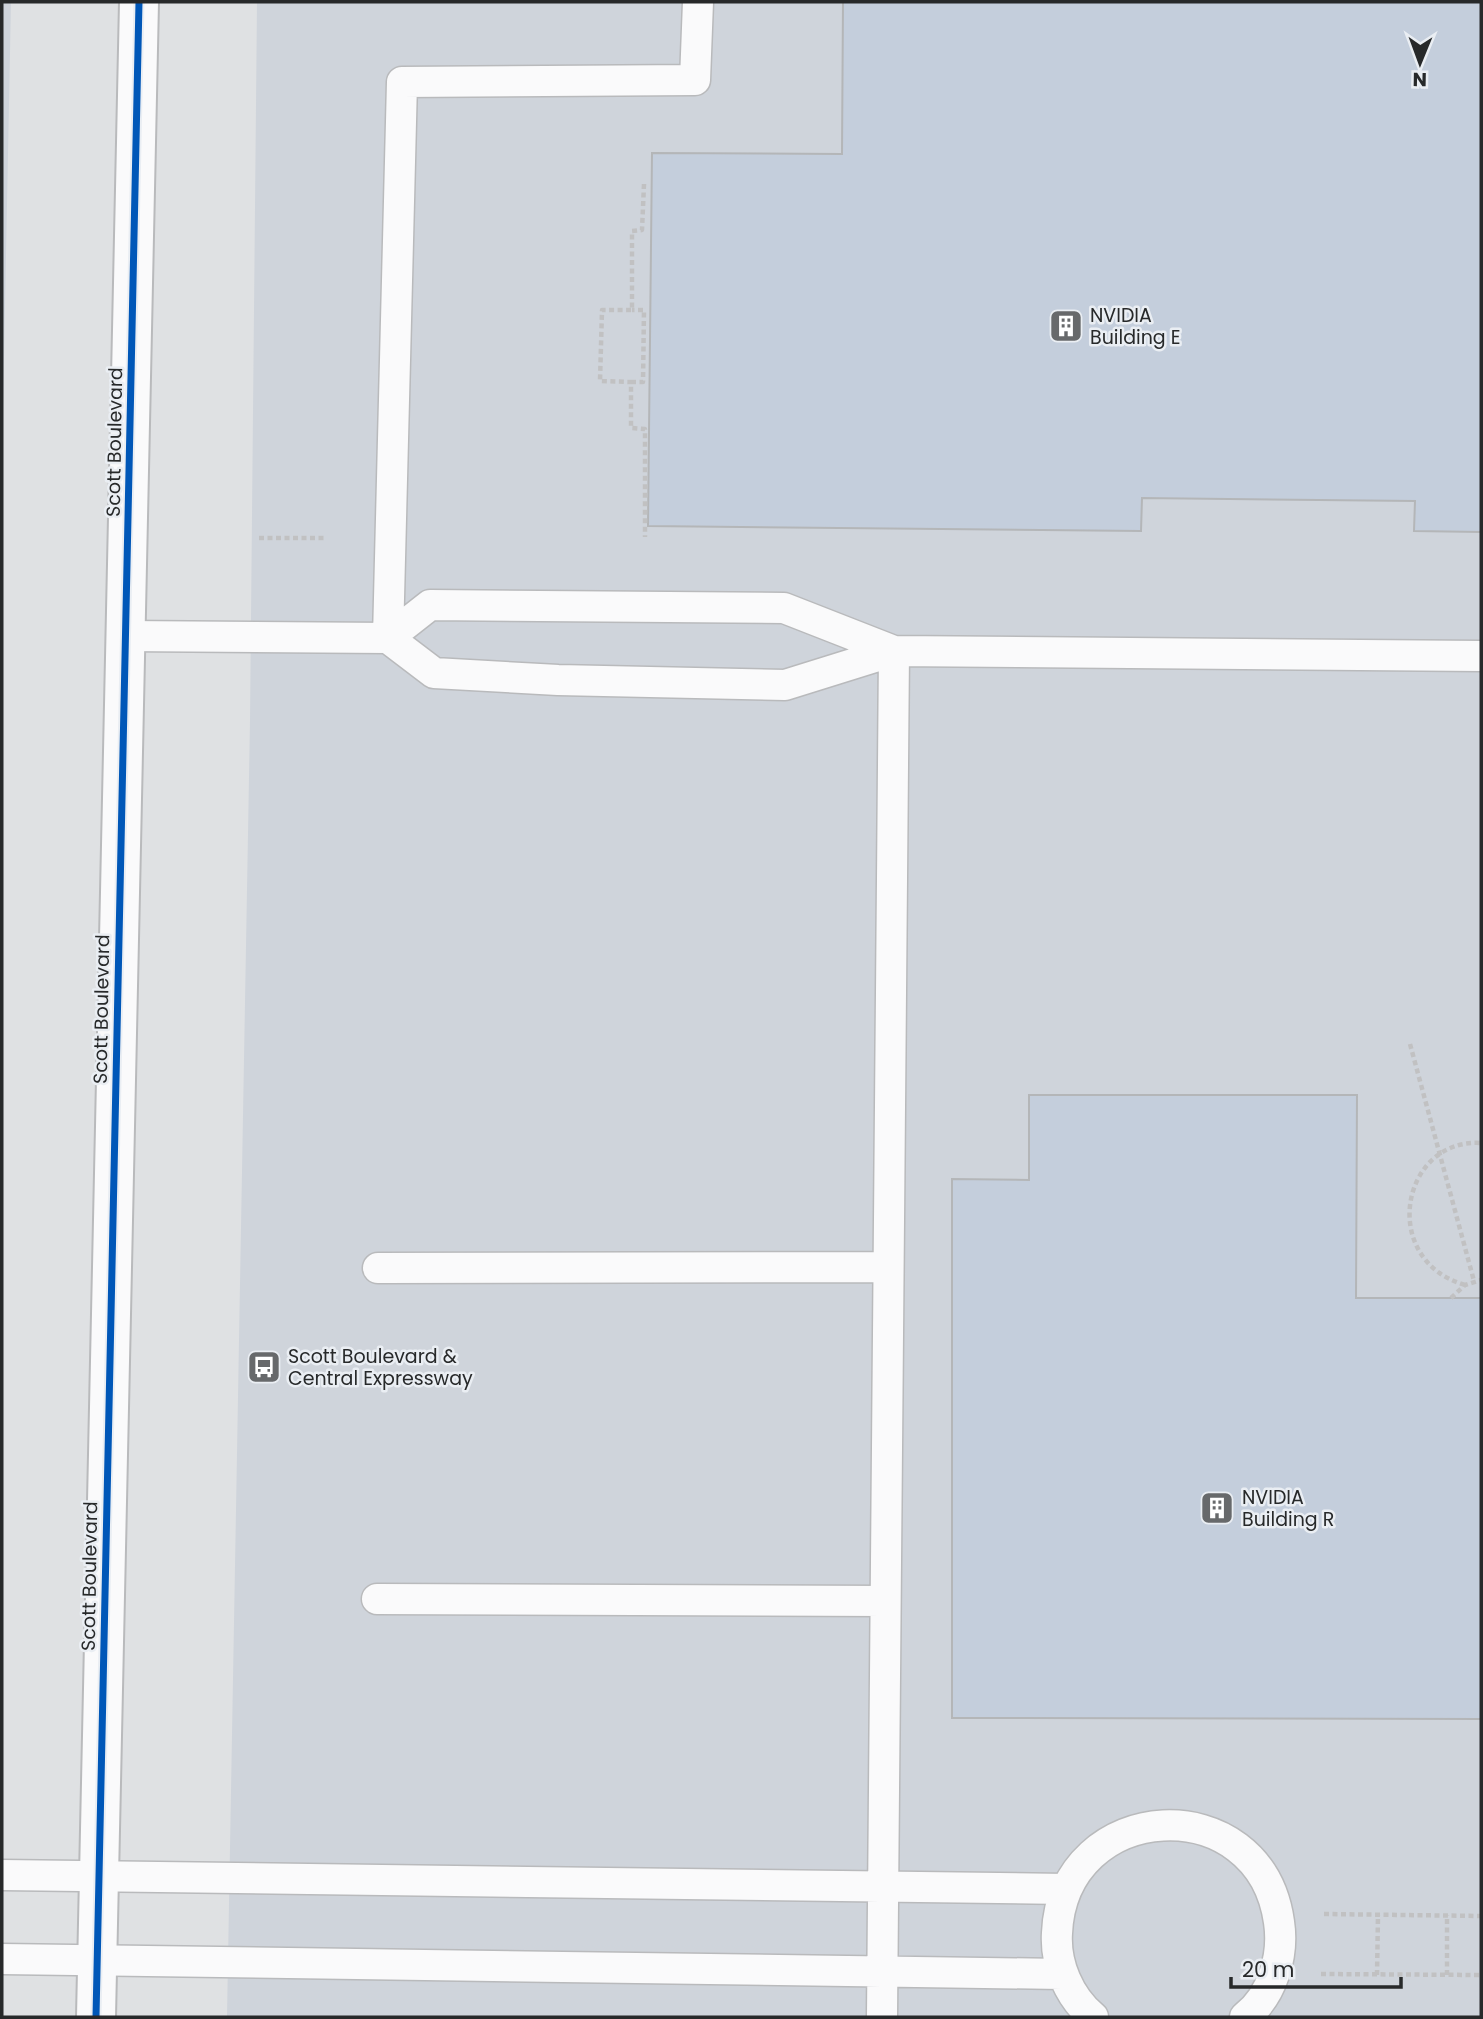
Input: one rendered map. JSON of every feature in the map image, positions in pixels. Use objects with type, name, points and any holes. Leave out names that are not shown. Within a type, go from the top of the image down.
[{"type":"main road","name":"Scott Boulevard","points":[[96,2017],[139,2]]},
{"type":"lane","points":[[388,638],[402,82],[695,80],[698,2]]},
{"type":"lane","points":[[388,638],[430,605],[784,608],[894,652]]},
{"type":"lane","points":[[125,636],[388,638],[434,673],[558,680],[785,685],[894,652],[1481,656]]},
{"type":"lane","points":[[882,2017],[894,652]]},
{"type":"lane","points":[[378,1268],[888,1267]]},
{"type":"lane","points":[[377,1599],[885,1601]]},
{"type":"lane","points":[[1093,2017],[1081,2007],[1062,1974],[1056,1945],[1057,1917],[1066,1889],[1088,1857],[1119,1835],[1156,1824],[1195,1826],[1231,1842],[1259,1868],[1276,1902],[1282,1941],[1274,1979],[1253,2011],[1245,2017]]},
{"type":"lane","points":[[2,1875],[1066,1889]]},
{"type":"lane","points":[[2,1959],[1062,1974]]},
{"type":"path","points":[[632,310],[632,231],[642,230],[644,184]]},
{"type":"path","points":[[602,310],[645,310],[643,382],[631,382],[600,381],[602,310]]},
{"type":"path","points":[[631,382],[631,428],[645,429],[645,537]]},
{"type":"path","points":[[258,538],[324,538]]},
{"type":"path","points":[[1410,1044],[1474,1281]]},
{"type":"path","points":[[1465,1285],[1437,1273],[1420,1255],[1410,1232],[1408,1207],[1415,1184],[1430,1163],[1450,1149],[1481,1143]]},
{"type":"path","points":[[1451,1298],[1465,1285],[1481,1280]]},
{"type":"path","points":[[1318,1914],[1481,1916]]},
{"type":"path","points":[[1377,1975],[1378,1915]]},
{"type":"path","points":[[1447,1915],[1447,1975]]},
{"type":"path","points":[[1315,1974],[1481,1975]]},
{"type":"shaded area","points":[[2,2],[11,2],[2,459]]},
{"type":"shaded area","points":[[257,2],[1481,2],[1481,2017],[227,2017],[250,721]]},
{"type":"building","name":"NVIDIA Building E","points":[[843,2],[1481,2],[1481,532],[1414,531],[1415,501],[1142,498],[1141,531],[648,526],[652,153],[842,154]]},
{"type":"building","name":"NVIDIA Building R","points":[[1029,1095],[1357,1095],[1356,1298],[1481,1298],[1481,1719],[952,1718],[952,1179],[1029,1180]]},
{"type":"cycle path","points":[[96,2017],[139,2]]},
{"type":"place","name":"NVIDIA Building E","points":[[1066,326]]},
{"type":"place","name":"Scott Boulevard & Central Expressway","points":[[264,1367]]},
{"type":"place","name":"NVIDIA Building R","points":[[1217,1508]]}]
